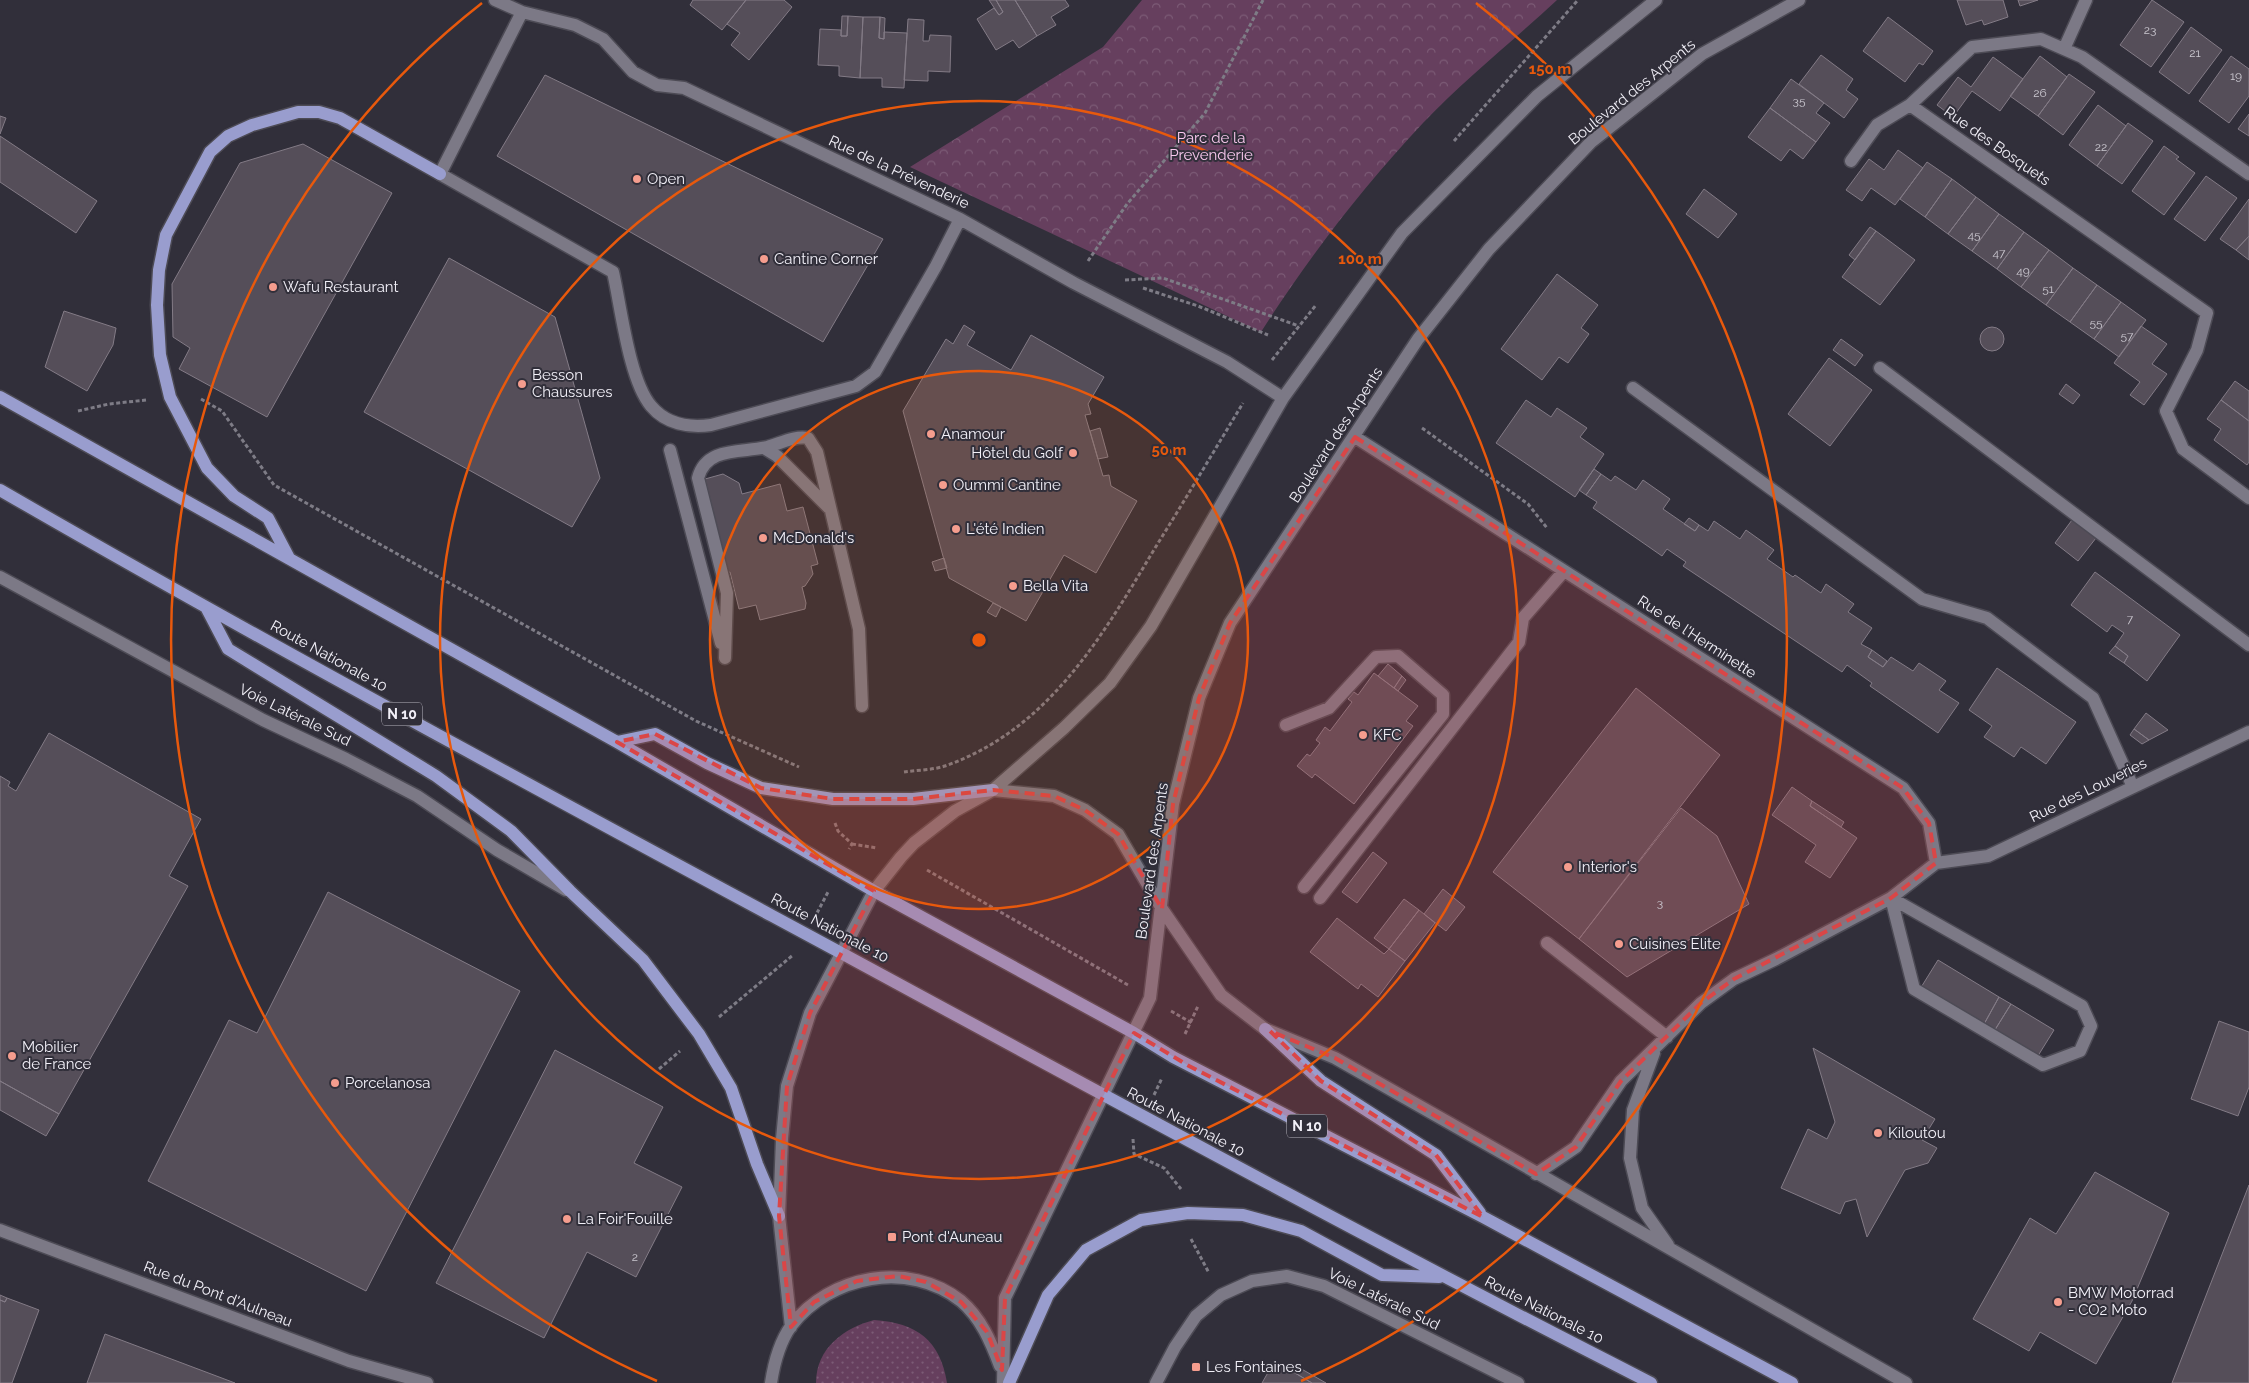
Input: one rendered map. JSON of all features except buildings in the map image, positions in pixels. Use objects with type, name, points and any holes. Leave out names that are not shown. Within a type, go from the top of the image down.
[{"type":"main road","points":[[289,558],[268,518],[234,496],[207,468],[170,397],[160,355],[157,305],[159,270],[166,235],[210,152],[228,136],[252,125],[298,112],[319,112],[340,118],[440,174]]},
{"type":"main road","name":"N 10","points":[[0,397],[63,434],[617,742],[874,891],[1134,1032],[1189,1066],[1483,1217],[1792,1383]]},
{"type":"main road","name":"Route Nationale 10","points":[[0,490],[206,608],[1103,1095],[1442,1277],[1651,1383]]},
{"type":"main road","points":[[206,608],[228,649],[436,776],[511,832],[570,892],[643,960],[700,1034],[730,1088],[757,1164],[779,1216]]},
{"type":"main road","points":[[617,742],[655,734],[707,763],[761,788],[833,799],[912,799],[993,790]]},
{"type":"main road","points":[[1265,1029],[1320,1081],[1436,1155],[1483,1217]]},
{"type":"main road","points":[[1009,1383],[1048,1295],[1086,1250],[1141,1220],[1188,1213],[1243,1215],[1301,1231],[1382,1274],[1442,1277]]},
{"type":"street","name":"Rue de la Prévenderie","points":[[494,0],[522,12],[575,25],[603,39],[633,72],[657,84],[684,88],[960,219],[1074,283],[1227,362],[1283,398]]},
{"type":"street","points":[[790,1327],[779,1216],[782,1139],[787,1086],[810,1013],[840,952],[874,891],[914,843],[955,811],[993,790],[1064,728],[1110,683],[1151,626],[1283,398],[1402,233],[1537,96],[1656,0]]},
{"type":"street","name":"Boulevard des Arpents","points":[[1002,1377],[1005,1298],[1092,1122],[1150,998],[1173,804],[1199,698],[1230,624],[1355,438],[1418,340],[1489,249],[1592,142],[1702,54],[1799,0]]},
{"type":"street","points":[[2064,49],[2086,0]]},
{"type":"street","points":[[522,12],[440,174],[613,272],[632,362],[643,394],[664,417],[682,425],[698,427],[836,392],[863,382],[875,372],[936,266],[960,219]]},
{"type":"street","points":[[1851,161],[1877,125],[1910,105],[1972,47],[2041,39],[2082,57],[2249,174]]},
{"type":"street","name":"Rue des Bosquets","points":[[1910,105],[2207,313],[2197,350],[2166,411],[2183,450],[2249,498]]},
{"type":"street","points":[[1880,368],[2249,645]]},
{"type":"street","points":[[1633,388],[1922,599],[1988,618],[2093,698],[2133,787]]},
{"type":"street","points":[[670,450],[725,658],[727,593],[698,478],[704,464],[717,456],[739,449],[764,448],[803,437],[811,441],[817,452],[829,508],[860,629],[862,706]]},
{"type":"street","name":"Rue de l'Herminette","points":[[1355,438],[1903,788],[1929,823],[1936,863]]},
{"type":"street","points":[[764,448],[777,456],[829,508]]},
{"type":"street","points":[[1320,898],[1519,642],[1523,618],[1564,571]]},
{"type":"street","name":"Voie Latérale Sud","points":[[0,577],[263,720],[346,759],[417,796],[498,850],[570,892]]},
{"type":"street","points":[[1286,725],[1329,708],[1376,657],[1398,656],[1443,695],[1442,714],[1304,887]]},
{"type":"street","name":"Rue des Louveries","points":[[1936,863],[1988,856],[2249,732]]},
{"type":"street","points":[[993,790],[1054,796],[1085,810],[1118,834],[1162,909],[1221,995],[1265,1029],[1335,1058],[1906,1383]]},
{"type":"street","points":[[1536,1174],[1576,1147],[1621,1082],[1701,1003],[1734,979],[1776,960],[1891,898],[1936,863]]},
{"type":"street","points":[[1891,898],[2082,1006],[2091,1026],[2080,1051],[2043,1065],[1914,989],[1891,898]]},
{"type":"street","points":[[1548,943],[1667,1037]]},
{"type":"street","points":[[1655,1049],[1633,1110],[1630,1158],[1642,1208],[1669,1247]]},
{"type":"street","name":"Rue du Pont d'Aulneau","points":[[0,1230],[349,1361],[428,1383]]},
{"type":"street","points":[[771,1383],[776,1356],[790,1327],[814,1302],[857,1281],[898,1276],[926,1282],[961,1302],[987,1332],[1002,1377]]},
{"type":"street","name":"Voie Latérale Sud","points":[[1156,1383],[1175,1347],[1196,1316],[1221,1295],[1252,1281],[1287,1276],[1324,1286],[1518,1383]]},
{"type":"path","points":[[1074,283],[1127,204],[1205,113],[1263,0]]},
{"type":"path","points":[[1450,146],[1578,0]]},
{"type":"path","points":[[1268,335],[1198,306],[1120,280],[1163,278],[1299,326]]},
{"type":"path","points":[[897,773],[944,767],[993,745],[1048,702],[1085,659],[1116,612],[1256,380],[1317,304]]},
{"type":"path","points":[[196,396],[222,411],[274,485],[696,721],[802,768]]},
{"type":"path","points":[[41,420],[109,404],[154,399]]},
{"type":"path","points":[[1422,428],[1528,504],[1553,535]]},
{"type":"path","points":[[833,816],[838,831],[852,844],[883,849]]},
{"type":"path","points":[[848,852],[852,844]]},
{"type":"path","points":[[927,870],[1128,986]]},
{"type":"path","points":[[814,918],[828,891]]},
{"type":"path","points":[[719,1018],[793,955]]},
{"type":"path","points":[[1184,1037],[1192,1023],[1200,999]]},
{"type":"path","points":[[1171,1011],[1192,1023]]},
{"type":"path","points":[[659,1069],[681,1050]]},
{"type":"path","points":[[1151,1100],[1166,1071]]},
{"type":"path","points":[[1135,1134],[1132,1141],[1134,1154],[1164,1168],[1182,1190]]},
{"type":"path","points":[[1190,1237],[1221,1295]]},
{"type":"highlighted area","points":[[1355,437],[1903,788],[1929,823],[1936,863],[1891,898],[1734,979],[1701,1003],[1621,1081],[1576,1147],[1536,1174],[1335,1058],[1270,1031],[1321,1081],[1436,1155],[1483,1217],[1189,1066],[1134,1033],[1005,1298],[1002,1370],[987,1332],[961,1302],[926,1282],[898,1276],[857,1281],[814,1302],[791,1327],[779,1216],[787,1086],[810,1013],[874,891],[617,742],[655,734],[761,788],[833,799],[913,799],[993,790],[1054,796],[1085,810],[1118,834],[1162,909],[1173,804],[1199,698],[1230,623]]},
{"type":"green space","name":"Parc de la Prevenderie","points":[[1142,0],[1557,0],[1455,91],[1400,148],[1317,250],[1261,332],[910,167],[1103,47]]},
{"type":"green space","points":[[874,1320],[903,1325],[924,1336],[939,1355],[947,1383],[816,1383],[817,1371],[821,1360],[826,1350],[834,1341],[852,1328]]},
{"type":"place","name":"Open","points":[[637,179]]},
{"type":"place","name":"Cantine Corner","points":[[764,259]]},
{"type":"place","name":"Wafu Restaurant","points":[[273,287]]},
{"type":"place","name":"Besson Chaussures","points":[[522,384]]},
{"type":"place","name":"Anamour","points":[[931,434]]},
{"type":"place","name":"Hôtel du Golf","points":[[1073,453]]},
{"type":"place","name":"Oummi Cantine","points":[[943,485]]},
{"type":"place","name":"L'été Indien","points":[[956,529]]},
{"type":"place","name":"McDonald's","points":[[763,538]]},
{"type":"place","name":"Bella Vita","points":[[1013,586]]},
{"type":"place","name":"KFC","points":[[1363,735]]},
{"type":"place","name":"Interior's","points":[[1568,867]]},
{"type":"place","name":"Cuisines Elite","points":[[1619,944]]},
{"type":"place","name":"Mobilier de France","points":[[12,1056]]},
{"type":"place","name":"Porcelanosa","points":[[335,1083]]},
{"type":"place","name":"Kiloutou","points":[[1878,1133]]},
{"type":"place","name":"La Foir'Fouille","points":[[567,1219]]},
{"type":"place","name":"Pont d'Auneau","points":[[892,1237]]},
{"type":"place","name":"BMW Motorrad - CO2 Moto","points":[[2058,1302]]},
{"type":"place","name":"Les Fontaines","points":[[1196,1367]]}]
